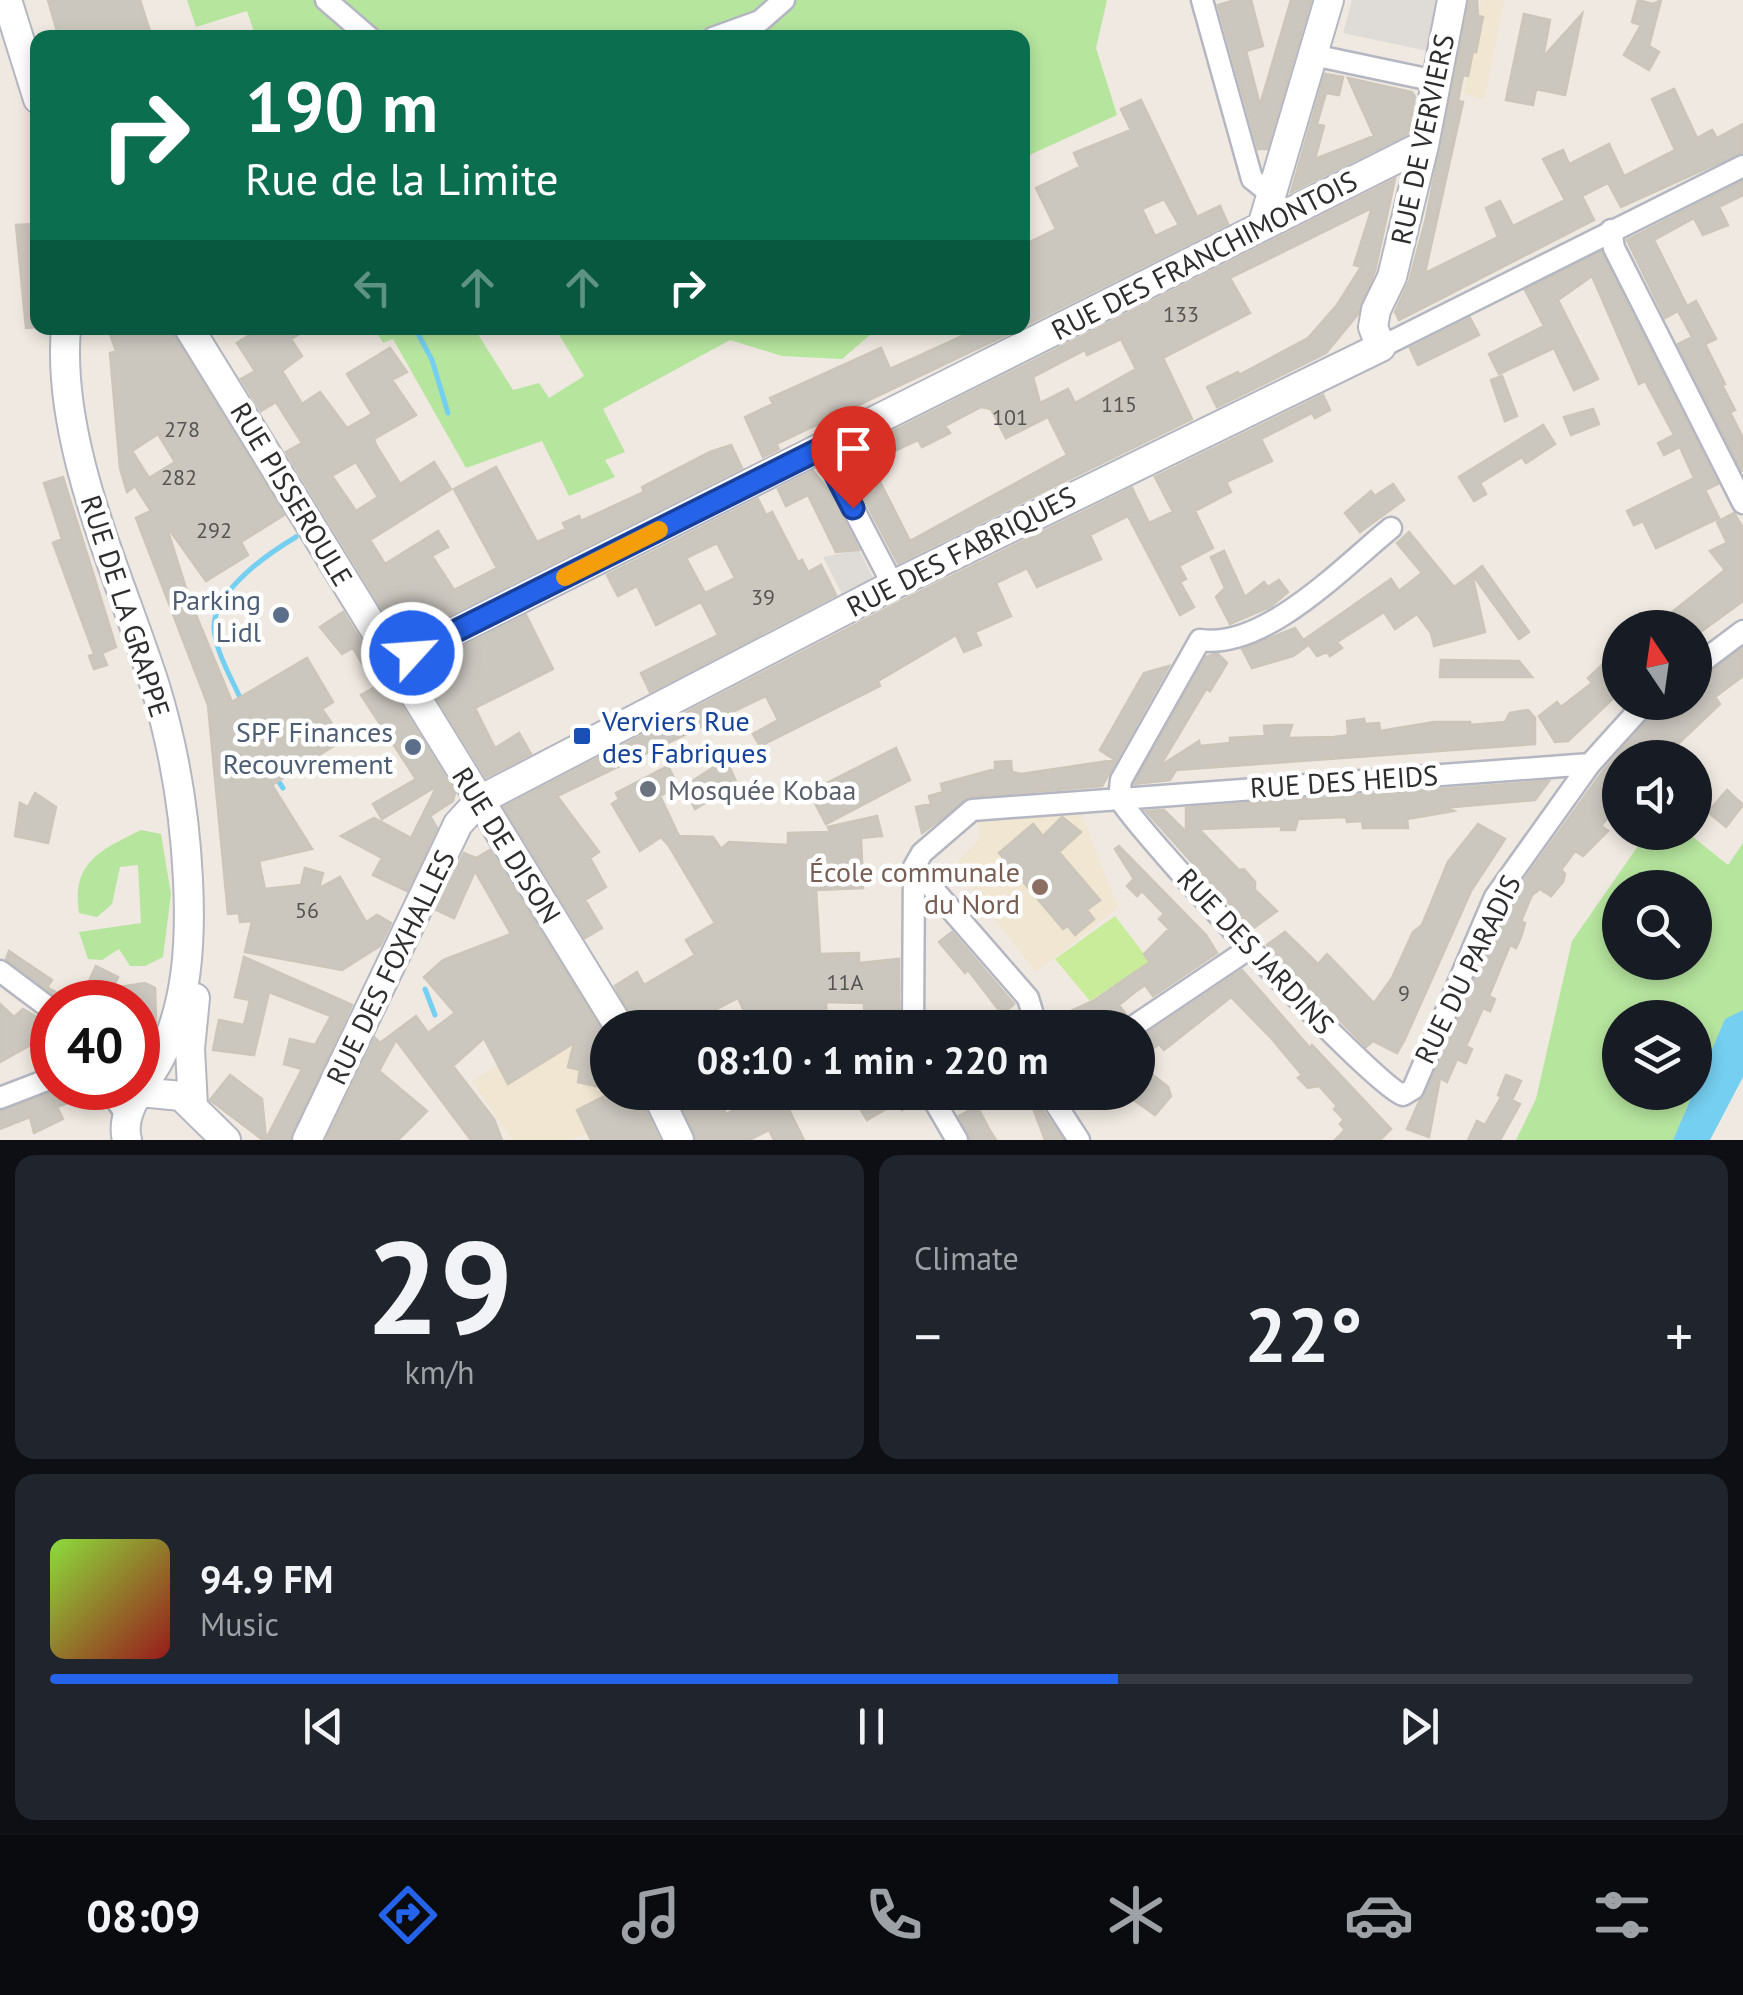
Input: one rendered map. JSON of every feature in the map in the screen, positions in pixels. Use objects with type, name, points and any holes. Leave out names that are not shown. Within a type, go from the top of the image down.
[{"type":"street","points":[[7,0],[30,73]]},
{"type":"street","points":[[26,0],[34,30]]},
{"type":"street","points":[[326,0],[360,30]]},
{"type":"street","points":[[1202,0],[1252,179],[1272,194]]},
{"type":"street","points":[[1264,223],[1328,0]]},
{"type":"street","name":"RUE DE VERVIERS","points":[[1380,347],[1373,328],[1376,310],[1392,277],[1424,146],[1452,0]]},
{"type":"street","points":[[729,30],[781,5]]},
{"type":"street","points":[[1313,55],[1436,82]]},
{"type":"street","name":"RUE DES FRANCHIMONTOIS","points":[[394,662],[1424,146]]},
{"type":"street","points":[[1380,347],[1743,166]]},
{"type":"street","points":[[1611,230],[1614,248],[1743,503]]},
{"type":"street","name":"RUE DE LA GRAPPE","points":[[66,335],[65,363],[94,514],[160,702],[181,815],[188,934],[178,1010],[160,1058]]},
{"type":"street","name":"RUE DE LA GRAPPE","points":[[71,397],[79,335]]},
{"type":"street","name":"RUE PISSEROULE","points":[[193,335],[394,662]]},
{"type":"street","name":"RUE DES FABRIQUES","points":[[480,800],[893,585],[1380,347]]},
{"type":"street","points":[[822,448],[893,585]]},
{"type":"street","points":[[1109,799],[1200,640],[1214,642],[1266,625],[1391,528]]},
{"type":"street","points":[[1712,654],[1743,630]]},
{"type":"street","name":"RUE DE DISON","points":[[394,662],[609,1010]]},
{"type":"street","name":"RUE DU PARADIS","points":[[1403,1095],[1412,1088],[1494,897],[1590,764],[1630,720]]},
{"type":"street","name":"RUE DES HEIDS","points":[[914,866],[922,853],[972,810],[1590,764]]},
{"type":"street","name":"RUE DES JARDINS","points":[[1109,799],[1374,1076],[1403,1095]]},
{"type":"street","name":"RUE DES FOXHALLES","points":[[307,1140],[458,824],[480,800]]},
{"type":"street","name":"RUE DE LA GRAPPE","points":[[181,815],[198,867],[202,902],[190,1049],[193,1106]]},
{"type":"street","points":[[913,1010],[914,866]]},
{"type":"street","points":[[914,866],[1028,998],[1032,1010]]},
{"type":"street","points":[[1155,1012],[1250,948]]},
{"type":"street","points":[[0,971],[30,994]]},
{"type":"street","points":[[160,1048],[166,1047]]},
{"type":"street","points":[[0,1098],[30,1086]]},
{"type":"street","points":[[160,1094],[165,1091],[193,1106],[226,1140]]},
{"type":"street","points":[[665,1110],[679,1140]]},
{"type":"street","points":[[939,1110],[957,1140]]},
{"type":"street","points":[[1060,1110],[1079,1140]]},
{"type":"shaded area","points":[[1352,0],[1437,0],[1427,51],[1343,33]]},
{"type":"shaded area","points":[[1482,0],[1504,0],[1484,100],[1464,93],[1470,51],[1448,46],[1455,10],[1478,15]]},
{"type":"shaded area","points":[[859,550],[875,581],[844,598],[823,557]]},
{"type":"shaded area","name":"École communale du Nord","points":[[1081,813],[1118,908],[1036,972],[953,866],[978,841],[978,821]]},
{"type":"shaded area","points":[[590,1014],[590,1110],[647,1110],[569,1140],[512,1140],[472,1081],[568,1022]]},
{"type":"green space","points":[[187,0],[1107,0],[1096,48],[1117,115],[1030,155],[1030,30],[253,30],[247,11],[196,27]]},
{"type":"green space","points":[[378,335],[478,335],[513,390],[539,383],[549,398],[584,376],[559,335],[870,335],[842,359],[782,356],[730,340],[603,409],[625,452],[605,460],[615,477],[569,496],[542,441],[466,468],[393,339],[383,343]]},
{"type":"green space","points":[[141,830],[161,834],[171,894],[163,957],[145,966],[130,966],[119,949],[102,960],[88,959],[79,932],[141,923],[138,865],[120,867],[112,904],[97,917],[79,913],[80,881],[92,860]]},
{"type":"green space","points":[[1743,843],[1743,1010],[1725,1020],[1712,1050],[1712,1000],[1602,1000],[1602,1110],[1686,1110],[1673,1140],[1516,1140],[1536,1099],[1572,941],[1602,898],[1602,980],[1712,980],[1712,870],[1621,870],[1635,850],[1709,850],[1728,865]]},
{"type":"green space","points":[[1115,916],[1150,962],[1090,1001],[1055,959]]},
{"type":"water","points":[[1743,1010],[1743,1077],[1710,1140],[1673,1140],[1686,1110],[1712,1110],[1712,1049],[1725,1019]]},
{"type":"building","points":[[48,0],[140,0],[149,30],[57,30]]},
{"type":"building","points":[[1251,0],[1263,46],[1246,51],[1260,105],[1291,0],[1311,0],[1267,149],[1258,149],[1218,5]]},
{"type":"building","points":[[1469,0],[1477,0],[1478,16],[1483,17],[1468,76],[1463,75],[1458,101],[1463,102],[1425,273],[1498,237],[1486,208],[1500,201],[1513,226],[1565,200],[1543,159],[1563,150],[1569,164],[1609,144],[1624,176],[1675,150],[1652,99],[1674,89],[1697,138],[1712,130],[1717,138],[1743,124],[1743,152],[1621,207],[1608,183],[1582,196],[1594,220],[1399,320],[1395,312],[1409,282],[1426,218]]},
{"type":"building","points":[[1638,0],[1653,4],[1661,0],[1649,46],[1659,52],[1649,70],[1624,55],[1641,25],[1632,22]]},
{"type":"building","points":[[1524,14],[1550,20],[1543,57],[1582,14],[1565,95],[1536,89],[1533,105],[1506,100]]},
{"type":"building","points":[[1325,74],[1343,77],[1339,95],[1326,93],[1317,124],[1324,126],[1315,159],[1374,136],[1348,78],[1412,92],[1415,97],[1408,134],[1291,192]]},
{"type":"building","points":[[1141,100],[1197,217],[1220,206],[1228,224],[1030,323],[1030,242],[1056,229],[1036,188],[1080,167],[1074,153],[1131,130],[1121,109]],"holes":[[[1164,199],[1179,225],[1155,236],[1142,209]]]},
{"type":"building","points":[[1395,179],[1375,271],[1358,314],[1326,353],[1217,407],[1207,387],[1238,372],[1239,375],[1308,338],[1337,305],[1361,267],[1354,265],[1372,208],[1230,278],[1250,313],[1163,358],[1192,419],[898,563],[842,457]],"holes":[[[1121,339],[1136,369],[1075,403],[1068,389],[1040,403],[1033,377],[1085,350],[1087,355]],[[981,407],[991,409],[1006,438],[1048,417],[1067,455],[910,541],[870,462],[918,440],[922,447],[950,433],[945,426]]]},
{"type":"building","points":[[1743,181],[1743,195],[1719,207],[1728,225],[1703,235],[1694,218],[1654,240],[1687,306],[1696,301],[1716,339],[1705,344],[1735,410],[1730,412],[1743,438],[1742,472],[1678,344],[1692,337],[1678,311],[1665,318],[1627,240]]},
{"type":"building","points":[[30,224],[30,328],[26,328],[16,225]]},
{"type":"building","points":[[1601,252],[1718,484],[1705,490],[1719,518],[1656,548],[1643,521],[1634,525],[1627,511],[1694,478],[1680,447],[1664,455],[1658,443],[1674,435],[1645,381],[1639,384],[1592,276],[1558,300],[1598,379],[1574,390],[1554,348],[1499,374],[1489,354],[1544,326],[1525,290]]},
{"type":"building","points":[[1470,318],[1479,335],[1418,365],[1410,348]]},
{"type":"building","points":[[110,335],[174,335],[284,515],[241,542],[248,555],[206,581],[166,525],[189,598],[232,702],[307,658],[333,702],[322,709],[343,740],[272,785],[312,849],[259,861],[265,889],[301,885],[305,868],[323,873],[319,888],[340,877],[366,922],[377,915],[391,923],[380,946],[342,970],[245,952],[252,921],[240,922],[239,913],[228,914],[208,705],[136,518],[151,511],[135,486],[127,492],[120,468],[110,353],[116,351]],"holes":[[[158,434],[175,462],[149,478],[132,451]]]},
{"type":"building","points":[[250,335],[298,335],[291,339],[302,356],[282,371],[302,404],[320,392],[347,428],[372,414],[347,374],[390,348],[407,372],[392,380],[416,415],[374,439],[376,445],[400,484],[434,462],[451,489],[370,540],[385,564],[438,531],[448,547],[432,556],[454,590],[497,568],[454,489],[496,467],[537,542],[566,529],[563,523],[579,516],[581,521],[644,492],[642,487],[710,452],[731,445],[742,468],[401,639],[286,452],[302,443],[276,402],[261,411],[241,379],[255,371],[237,343]],"holes":[[[356,462],[378,497],[356,511],[332,476]]]},
{"type":"building","points":[[965,335],[1006,335],[776,444],[779,449],[763,457],[745,417],[773,404],[770,398],[881,348],[890,369]]},
{"type":"building","points":[[1502,376],[1517,416],[1505,421],[1491,380]]},
{"type":"building","points":[[1323,395],[1330,410],[1315,418],[1312,413],[1261,439],[1272,461],[1226,482],[1231,492],[1195,511],[1213,548],[1179,566],[1186,579],[1180,582],[1194,607],[1180,615],[1128,516],[1090,535],[1101,559],[1037,587],[1027,568],[996,583],[1011,616],[975,632],[981,645],[964,652],[956,635],[878,681],[880,686],[760,746],[753,734],[778,720],[766,696],[557,796],[599,852],[590,858],[606,887],[585,900],[602,928],[585,938],[504,807],[901,601],[1132,488],[1149,523],[1173,512],[1155,477]]},
{"type":"building","points":[[1593,409],[1599,424],[1571,435],[1564,417]]},
{"type":"building","points":[[1543,425],[1555,444],[1526,463],[1522,457],[1480,483],[1486,494],[1474,501],[1459,477]]},
{"type":"building","points":[[813,471],[827,488],[859,550],[836,552],[808,495],[786,506],[778,489]]},
{"type":"building","points":[[63,477],[116,647],[102,653],[107,665],[94,669],[89,656],[94,654],[53,543],[62,539],[44,483]]},
{"type":"building","points":[[1393,484],[1404,500],[1360,532],[1345,513],[1371,491],[1375,496]]},
{"type":"building","points":[[758,499],[766,515],[772,512],[798,562],[802,560],[808,572],[821,565],[836,595],[650,692],[641,673],[718,635],[701,602],[656,625],[637,586],[618,596],[607,575]],"holes":[[[717,543],[735,578],[705,593],[686,558]]]},
{"type":"building","points":[[1734,513],[1743,528],[1743,601],[1712,624],[1712,610],[1675,610],[1725,570],[1710,551],[1727,543],[1717,522]]},
{"type":"building","points":[[1409,532],[1454,587],[1472,574],[1485,632],[1434,646],[1431,633],[1417,614],[1395,629],[1384,612],[1337,642],[1342,648],[1330,656],[1327,652],[1317,656],[1305,639],[1391,579],[1399,591],[1422,573],[1397,543]]},
{"type":"building","points":[[1224,551],[1245,597],[1264,582],[1268,587],[1279,580],[1288,592],[1270,607],[1230,624],[1216,597],[1225,588],[1211,557]]},
{"type":"building","points":[[1482,566],[1529,632],[1519,639],[1472,574]]},
{"type":"building","points":[[343,612],[373,660],[363,665],[353,648],[342,654],[320,627]]},
{"type":"building","points":[[526,615],[553,669],[475,708],[495,748],[519,733],[531,754],[486,777],[419,669]]},
{"type":"building","points":[[1295,628],[1307,646],[1293,656],[1252,668],[1242,649]]},
{"type":"building","points":[[1743,648],[1743,676],[1715,697],[1720,704],[1712,712],[1712,669]]},
{"type":"building","points":[[1217,653],[1227,663],[1210,691],[1206,689],[1160,766],[1199,741],[1200,746],[1230,743],[1230,738],[1265,736],[1264,726],[1292,725],[1288,738],[1334,737],[1348,735],[1347,721],[1364,719],[1365,724],[1379,723],[1380,731],[1434,722],[1505,722],[1510,713],[1528,710],[1535,718],[1535,744],[1176,770],[1170,780],[1134,784],[1206,657]]},
{"type":"building","points":[[1441,660],[1519,661],[1532,677],[1440,677]]},
{"type":"building","points":[[1602,665],[1602,709],[1568,741],[1555,742],[1539,716],[1557,702],[1561,707],[1592,683],[1588,678]]},
{"type":"building","points":[[1169,666],[1102,786],[970,797],[922,833],[916,807],[931,804],[929,796],[943,792],[941,784],[995,769],[995,762],[1011,761],[1012,772],[1021,774],[1115,760],[1100,750],[1133,692],[1144,673]]},
{"type":"building","points":[[386,681],[455,793],[453,801],[430,816],[437,828],[407,891],[373,875],[382,858],[341,836],[374,818],[411,838],[437,786],[382,819],[373,804],[416,779],[361,695]]},
{"type":"building","points":[[1647,720],[1703,720],[1682,740],[1630,740]]},
{"type":"building","points":[[896,748],[910,780],[826,824],[809,792]]},
{"type":"building","points":[[726,759],[737,784],[695,809],[685,786]]},
{"type":"building","points":[[668,766],[678,786],[660,796],[679,836],[713,837],[721,849],[729,842],[788,845],[788,833],[830,832],[828,827],[877,816],[882,836],[861,838],[863,888],[816,890],[820,954],[859,953],[859,963],[899,959],[899,1010],[864,1010],[864,1003],[826,1002],[826,1010],[744,1010],[738,998],[715,1010],[628,1010],[615,986],[637,972],[644,985],[695,955],[686,940],[715,923],[661,837],[640,851],[612,804],[619,799],[616,793]]},
{"type":"building","points":[[1602,772],[1602,837],[1583,856],[1575,851],[1561,870],[1565,874],[1563,882],[1551,896],[1540,889],[1532,895],[1521,921],[1525,923],[1521,937],[1516,948],[1510,945],[1489,996],[1495,999],[1490,1011],[1483,1008],[1466,1046],[1472,1049],[1466,1063],[1457,1059],[1447,1082],[1440,1078],[1429,1137],[1407,1129],[1507,904]]},
{"type":"building","points":[[1549,781],[1535,800],[1448,808],[1454,811],[1407,819],[1408,828],[1363,828],[1362,821],[1347,822],[1346,817],[1298,819],[1295,830],[1281,830],[1282,826],[1199,829],[1239,870],[1244,869],[1255,882],[1255,890],[1277,911],[1252,929],[1146,811],[1164,810],[1186,832],[1186,808]]},
{"type":"building","points":[[1727,790],[1743,805],[1726,827],[1712,815],[1712,807]]},
{"type":"building","points":[[35,793],[56,807],[48,843],[15,836],[20,803],[28,807]]},
{"type":"building","points":[[1062,817],[1081,832],[1059,852],[1100,900],[1087,910],[1094,919],[1075,935],[1068,926],[1063,929],[999,853],[1033,824],[1043,836]]},
{"type":"building","points":[[1478,824],[1505,839],[1471,891],[1404,1041],[1397,1053],[1373,1041],[1366,1047],[1267,945],[1285,932],[1318,964],[1327,954],[1374,1003],[1392,978],[1413,932],[1422,925],[1448,862]]},
{"type":"building","points":[[1119,846],[1206,935],[1217,953],[1153,996],[1145,985],[1119,1005],[1122,1010],[1073,1010],[1150,962],[1144,954],[1169,929],[1159,919],[1164,914],[1142,891],[1137,896],[1127,886],[1134,879],[1115,849]]},
{"type":"building","points":[[490,850],[590,1011],[590,1085],[578,1082],[580,1070],[568,1067],[574,1043],[508,1084],[484,1038],[453,1066],[494,1119],[502,1140],[471,1140],[396,1040],[379,1071],[427,1111],[398,1140],[326,1140],[375,1038],[380,1043],[416,1016],[428,1033],[455,1013],[424,977],[443,960],[511,934],[475,871],[454,918],[436,910],[464,853],[476,858]]},
{"type":"building","points":[[952,932],[1014,1004],[999,1010],[968,970],[965,973],[939,942]]},
{"type":"building","points":[[9,951],[52,980],[34,980],[6,959]]},
{"type":"building","points":[[244,957],[352,1005],[290,1140],[263,1140],[210,1100],[230,1075],[262,1099],[266,1139],[302,1069],[284,1064],[290,1039],[315,1045],[331,1016],[269,992],[254,1055],[213,1050],[219,1020],[244,1025],[250,1000],[235,997]]},
{"type":"building","points":[[96,966],[118,977],[117,980],[89,980]]},
{"type":"building","points":[[1242,970],[1310,1048],[1312,1045],[1391,1129],[1380,1140],[1335,1140],[1345,1130],[1340,1124],[1344,1120],[1334,1109],[1337,1106],[1319,1086],[1308,1088],[1298,1078],[1302,1075],[1231,997],[1164,1050],[1159,1044],[1155,1047],[1155,1029]]},
{"type":"building","points":[[0,1004],[14,1017],[23,1009],[30,1013],[30,1045],[0,1062]]},
{"type":"building","points":[[1506,1075],[1521,1081],[1512,1100],[1520,1104],[1500,1140],[1468,1140],[1477,1121],[1485,1125],[1501,1097],[1498,1095]]},
{"type":"building","points":[[1155,1077],[1168,1087],[1171,1096],[1155,1115],[1148,1110],[1155,1110]]},
{"type":"building","points":[[30,1100],[30,1110],[58,1110],[63,1119],[34,1133],[30,1117],[0,1129],[0,1111]]},
{"type":"building","points":[[590,1104],[590,1110],[646,1110],[660,1140],[591,1140],[577,1110]]},
{"type":"building","points":[[684,1110],[724,1110],[726,1114],[734,1110],[789,1110],[804,1140],[774,1140],[769,1130],[749,1140],[696,1140]]},
{"type":"building","points":[[861,1110],[884,1110],[867,1120]]},
{"type":"building","points":[[979,1110],[996,1140],[971,1140],[959,1116]]},
{"type":"building","points":[[1034,1110],[1042,1110],[1063,1140],[1045,1140]]},
{"type":"waterway","points":[[419,335],[432,360],[448,413]]},
{"type":"waterway","points":[[242,702],[218,646],[216,614],[244,575],[296,537]]},
{"type":"waterway","points":[[275,776],[283,788]]},
{"type":"waterway","points":[[425,989],[435,1015]]},
{"type":"slow traffic","points":[[565,577],[659,530]]},
{"type":"place","name":"Parking Lidl","points":[[281,615]]},
{"type":"place","name":"Verviers Rue des Fabriques","points":[[582,736]]},
{"type":"place","name":"SPF Finances Recouvrement","points":[[413,747]]},
{"type":"place","name":"Mosquée Kobaa","points":[[648,789]]},
{"type":"place","name":"École communale du Nord","points":[[1040,887]]},
{"type":"route","points":[[412,653],[822,448],[853,508]]}]
